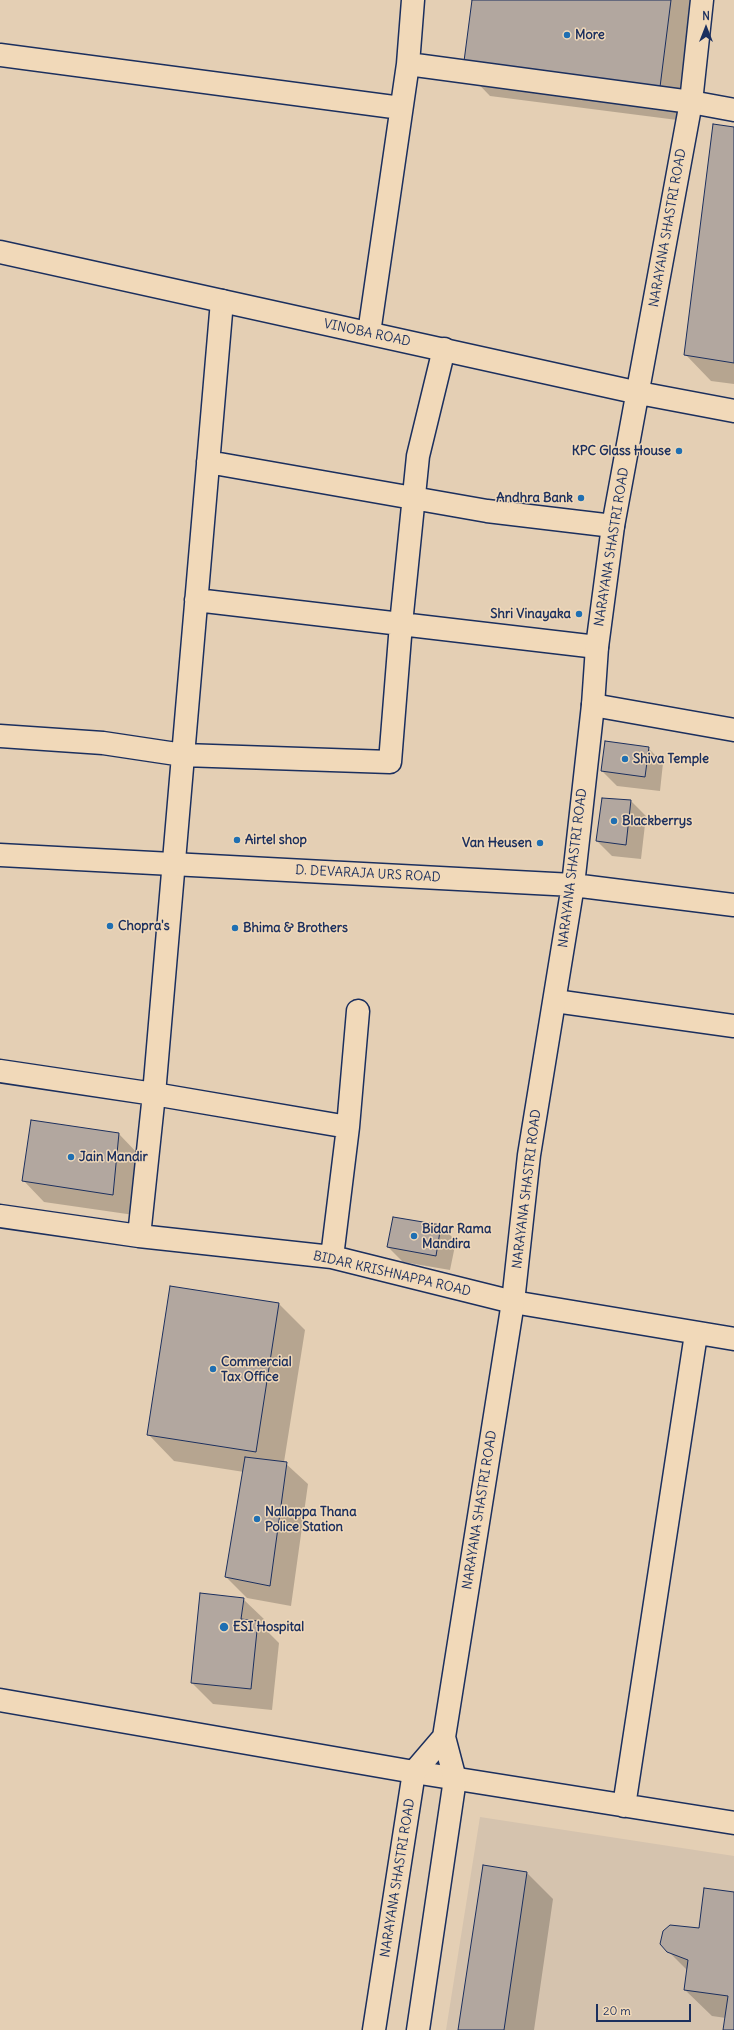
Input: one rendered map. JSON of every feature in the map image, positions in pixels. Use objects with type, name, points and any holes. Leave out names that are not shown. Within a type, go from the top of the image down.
[{"type":"street","points":[[369,334],[408,64],[413,0]]},
{"type":"street","name":"NARAYANA SHASTRI ROAD","points":[[418,2030],[455,1779],[444,1737],[513,1302],[529,1155],[573,885],[593,705],[597,646],[613,526],[639,393],[691,102],[702,0]]},
{"type":"street","points":[[0,56],[401,108]]},
{"type":"street","points":[[408,64],[691,102],[734,110]]},
{"type":"street","name":"VINOBA ROAD","points":[[0,252],[639,393],[734,411]]},
{"type":"street","points":[[139,1236],[154,1094],[222,301]]},
{"type":"street","points":[[0,736],[103,743],[183,754],[390,762],[401,624],[418,456],[444,349]]},
{"type":"street","points":[[208,462],[487,510],[613,526]]},
{"type":"street","points":[[196,600],[597,646]]},
{"type":"street","points":[[593,705],[734,730]]},
{"type":"street","name":"D. DEVARAJA URS ROAD","points":[[0,855],[573,885],[734,905]]},
{"type":"street","points":[[555,1001],[734,1026]]},
{"type":"street","points":[[332,1257],[348,1127],[358,1011]]},
{"type":"street","points":[[0,1072],[154,1094],[348,1127]]},
{"type":"street","name":"BIDAR KRISHNAPPA ROAD","points":[[0,1216],[139,1236],[332,1257],[513,1302],[696,1334],[734,1339]]},
{"type":"street","points":[[624,1806],[696,1334]]},
{"type":"street","points":[[0,1700],[455,1779],[734,1823]]},
{"type":"street","points":[[414,1772],[444,1737]]},
{"type":"street","name":"NARAYANA SHASTRI ROAD","points":[[374,2030],[414,1772]]},
{"type":"shaded area","points":[[480,1817],[734,1856],[734,2030],[446,2030]]},
{"type":"building","name":"More","points":[[472,0],[671,0],[659,95],[463,69]]},
{"type":"building","points":[[713,124],[734,127],[734,363],[684,355]]},
{"type":"building","name":"Shiva Temple","points":[[605,741],[649,747],[645,777],[601,771]]},
{"type":"building","name":"Blackberrys","points":[[602,798],[631,800],[626,845],[596,841]]},
{"type":"building","name":"Jain Mandir","points":[[31,1120],[119,1133],[113,1195],[22,1181]]},
{"type":"building","name":"Bidar Rama Mandira","points":[[393,1217],[441,1225],[436,1256],[387,1247]]},
{"type":"building","name":"Commercial Tax Office","points":[[170,1286],[279,1303],[256,1452],[147,1435]]},
{"type":"building","name":"Nallappa Thana Police Station","points":[[245,1457],[287,1462],[270,1586],[225,1577]]},
{"type":"building","points":[[200,1593],[244,1598],[241,1619],[258,1621],[251,1689],[191,1683]]},
{"type":"building","points":[[483,1865],[527,1872],[504,2030],[458,2030]]},
{"type":"building","points":[[704,1888],[734,1892],[734,2030],[723,2030],[728,1996],[684,1990],[688,1960],[667,1952],[660,1944],[663,1931],[670,1925],[699,1928]]},
{"type":"place","name":"More","points":[[567,35]]},
{"type":"place","name":"KPC Glass House","points":[[679,451]]},
{"type":"place","name":"Andhra Bank","points":[[581,498]]},
{"type":"place","name":"Shri Vinayaka","points":[[579,614]]},
{"type":"place","name":"Shiva Temple","points":[[625,759]]},
{"type":"place","name":"Blackberrys","points":[[614,821]]},
{"type":"place","name":"Airtel shop","points":[[237,840]]},
{"type":"place","name":"Van Heusen","points":[[540,843]]},
{"type":"place","name":"Chopra's","points":[[110,926]]},
{"type":"place","name":"Bhima & Brothers","points":[[235,928]]},
{"type":"place","name":"Jain Mandir","points":[[71,1157]]},
{"type":"place","name":"Bidar Rama Mandira","points":[[414,1236]]},
{"type":"place","name":"Commercial Tax Office","points":[[213,1369]]},
{"type":"place","name":"Nallappa Thana Police Station","points":[[257,1519]]},
{"type":"place","name":"ESI Hospital","points":[[224,1627]]}]
